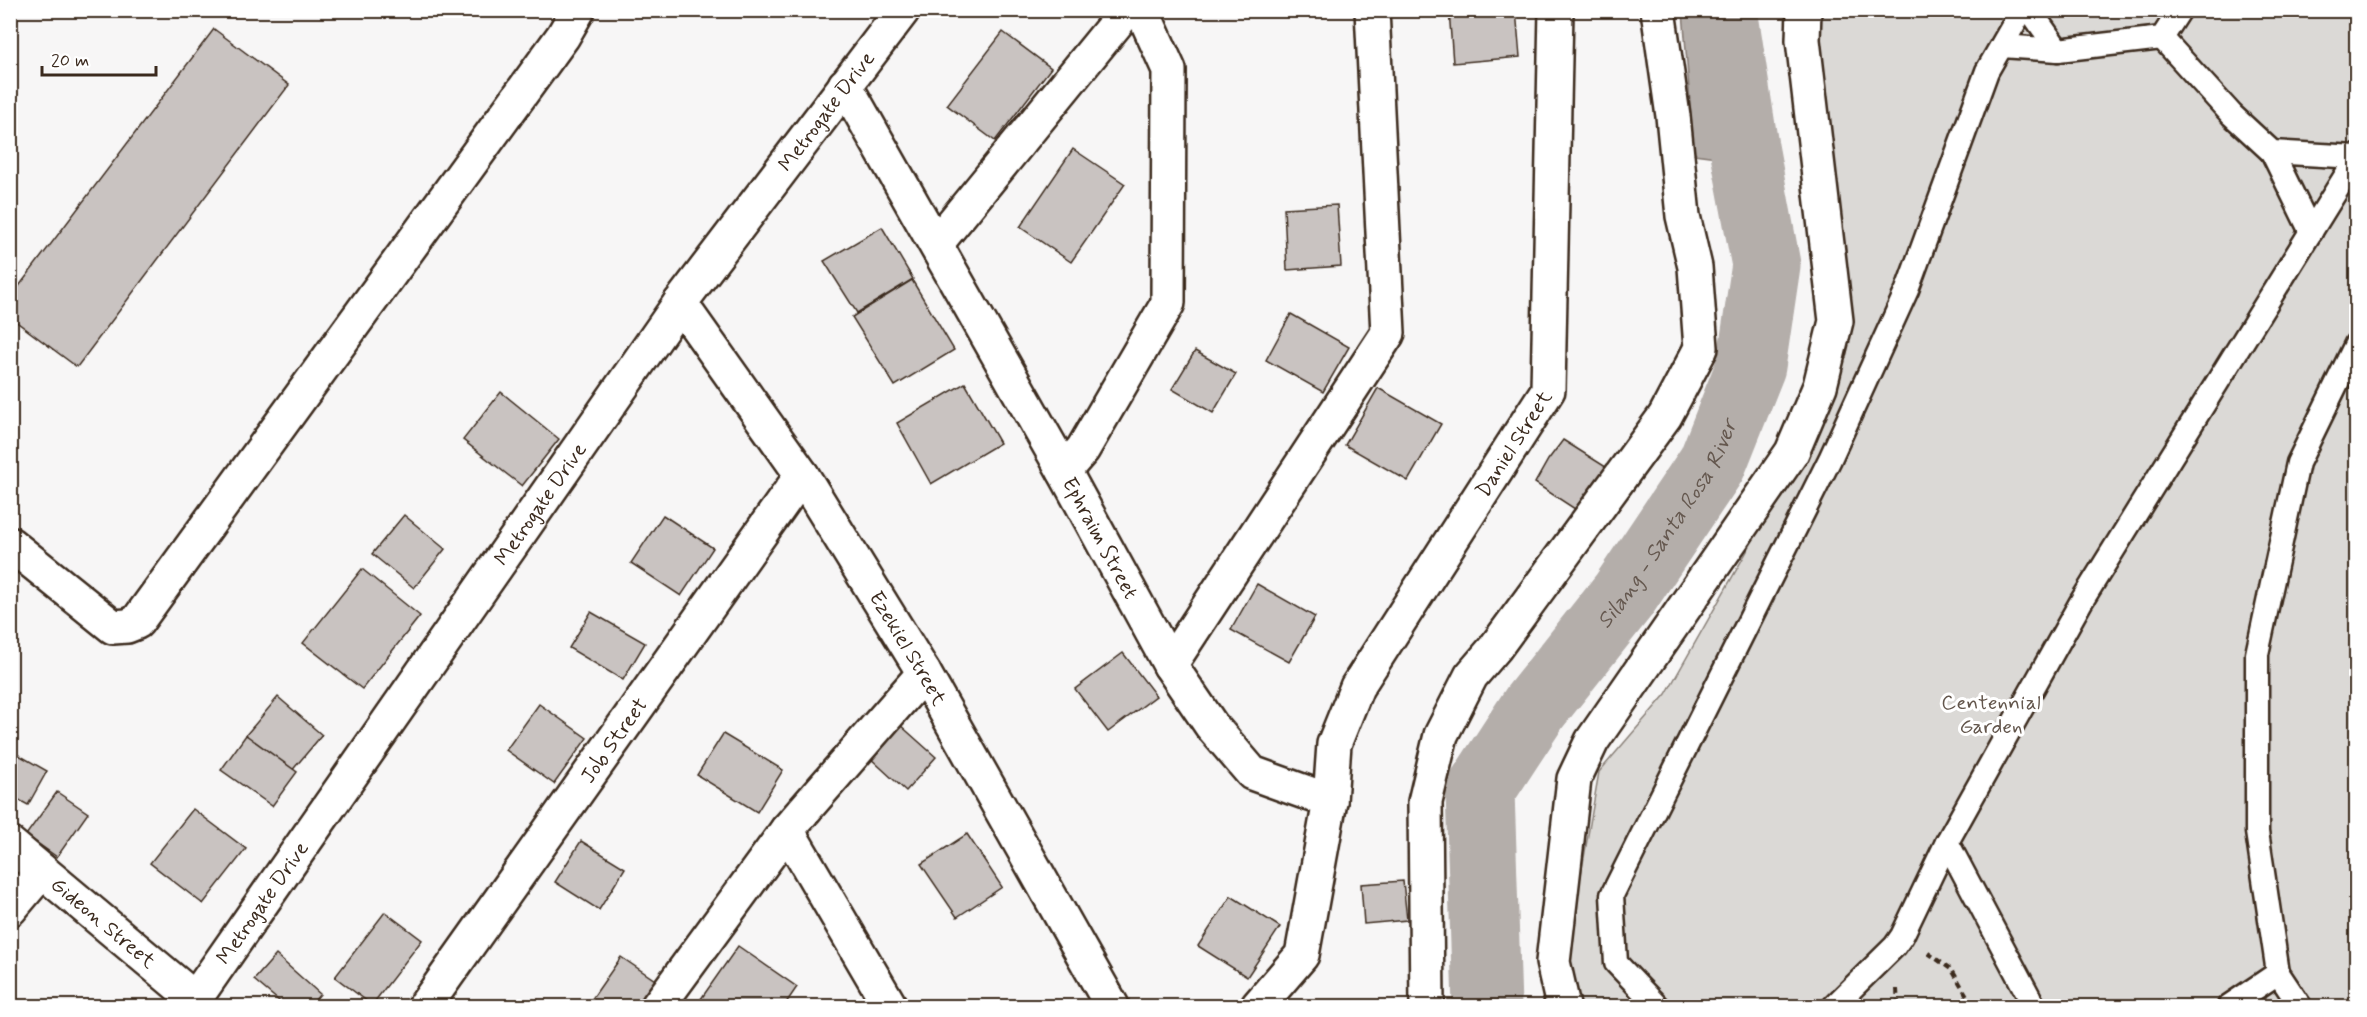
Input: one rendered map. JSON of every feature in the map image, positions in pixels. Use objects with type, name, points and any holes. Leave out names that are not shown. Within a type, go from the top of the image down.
[{"type":"street","points":[[10,544],[113,627],[127,626],[137,622],[563,36],[578,10]]},
{"type":"street","name":"Metrogate Drive","points":[[193,1003],[680,303],[903,10]]},
{"type":"street","points":[[936,244],[1127,10]]},
{"type":"street","points":[[1064,471],[1083,448],[1168,303],[1169,70],[1142,10]]},
{"type":"street","points":[[1170,665],[1388,333],[1372,10]]},
{"type":"street","name":"Daniel Street","points":[[1330,801],[1334,744],[1357,687],[1548,390],[1556,10]]},
{"type":"street","points":[[1427,1006],[1425,802],[1441,735],[1471,676],[1495,648],[1665,416],[1701,348],[1695,267],[1683,216],[1673,116],[1658,10]]},
{"type":"street","points":[[1563,1006],[1553,962],[1574,779],[1592,741],[1611,711],[1792,452],[1820,386],[1836,321],[1803,40],[1803,10]]},
{"type":"street","name":"Ephraim Street","points":[[845,85],[1064,471],[1170,665],[1211,725],[1252,773],[1330,801]]},
{"type":"street","name":"Ezekiel Street","points":[[680,303],[802,475],[924,673],[1113,1006]]},
{"type":"street","name":"Job Street","points":[[425,1006],[802,475]]},
{"type":"street","points":[[658,1006],[787,830],[924,673]]},
{"type":"street","points":[[1258,1006],[1302,955],[1330,801]]},
{"type":"street","points":[[787,830],[890,1006]]},
{"type":"street","name":"Gideon Street","points":[[10,844],[193,1003]]},
{"type":"street","points":[[10,909],[42,870]]},
{"type":"lane","points":[[1657,1006],[1616,963],[1612,894],[1830,459],[1907,290],[1987,71],[2022,10]]},
{"type":"lane","points":[[2030,10],[2058,50]]},
{"type":"lane","points":[[2162,38],[2180,10]]},
{"type":"lane","points":[[2002,46],[2058,50],[2162,38]]},
{"type":"lane","points":[[2162,38],[2232,115],[2272,152],[2311,232]]},
{"type":"lane","points":[[1834,1006],[1895,946],[1902,936],[1947,842],[2080,602],[2356,158],[2272,152]]},
{"type":"lane","points":[[2300,1006],[2278,973],[2257,832],[2257,654],[2298,463],[2356,344]]},
{"type":"lane","points":[[1947,842],[2034,1006]]},
{"type":"lane","points":[[2229,1006],[2278,973]]},
{"type":"path","points":[[1902,936],[1952,970],[1973,1006]]},
{"type":"green space","name":"Centennial Garden","points":[[1793,11],[2356,11],[2356,1006],[1577,1006],[1566,960],[1599,772],[1666,694],[1802,454],[1843,321]]},
{"type":"shaded area","points":[[1683,11],[1752,11],[1756,162],[1694,154]]},
{"type":"building","points":[[1449,10],[1516,10],[1520,57],[1453,63]]},
{"type":"building","points":[[214,29],[289,85],[77,367],[10,317],[10,298]]},
{"type":"building","points":[[1003,32],[1051,68],[995,141],[947,105]]},
{"type":"building","points":[[1073,149],[1125,184],[1071,262],[1020,227]]},
{"type":"building","points":[[1337,205],[1341,266],[1287,270],[1284,208]]},
{"type":"building","points":[[882,227],[913,279],[857,313],[824,261]]},
{"type":"building","points":[[912,280],[954,350],[895,386],[852,317]]},
{"type":"building","points":[[1291,314],[1349,347],[1323,392],[1266,360]]},
{"type":"building","points":[[1195,351],[1236,374],[1213,413],[1172,389]]},
{"type":"building","points":[[965,383],[1000,443],[931,484],[897,423]]},
{"type":"building","points":[[1378,388],[1441,424],[1408,481],[1345,445]]},
{"type":"building","points":[[501,392],[559,439],[522,486],[463,440]]},
{"type":"building","points":[[1563,440],[1609,469],[1581,513],[1535,483]]},
{"type":"building","points":[[404,515],[445,549],[414,588],[372,554]]},
{"type":"building","points":[[663,515],[713,548],[681,596],[631,563]]},
{"type":"building","points":[[362,569],[420,616],[362,689],[303,643]]},
{"type":"building","points":[[1257,584],[1315,617],[1289,662],[1231,630]]},
{"type":"building","points":[[591,612],[645,643],[623,680],[569,648]]},
{"type":"building","points":[[1123,653],[1156,696],[1108,732],[1075,689]]},
{"type":"building","points":[[278,697],[322,735],[290,773],[246,735]]},
{"type":"building","points":[[539,704],[587,738],[554,784],[506,750]]},
{"type":"building","points":[[899,724],[936,757],[906,791],[869,757]]},
{"type":"building","points":[[723,734],[783,770],[757,812],[697,775]]},
{"type":"building","points":[[246,735],[297,772],[272,806],[221,770]]},
{"type":"building","points":[[10,750],[47,771],[28,805],[10,795]]},
{"type":"building","points":[[57,792],[88,813],[57,857],[26,835]]},
{"type":"building","points":[[193,809],[246,849],[203,904],[150,863]]},
{"type":"building","points":[[967,834],[1002,887],[957,917],[921,864]]},
{"type":"building","points":[[581,841],[625,868],[599,910],[555,882]]},
{"type":"building","points":[[1403,881],[1407,920],[1364,924],[1361,884]]},
{"type":"building","points":[[1231,896],[1280,927],[1247,977],[1198,946]]},
{"type":"building","points":[[385,912],[422,940],[372,1005],[335,977]]},
{"type":"building","points":[[738,946],[797,987],[784,1006],[696,1006]]},
{"type":"building","points":[[276,955],[320,994],[310,1006],[285,1006],[254,980]]},
{"type":"building","points":[[621,957],[655,980],[637,1006],[587,1006]]},
{"type":"waterway","name":"Silang - Santa Rosa River","points":[[1487,1006],[1480,791],[1535,707],[1624,595],[1712,464],[1751,366],[1766,265],[1744,147],[1723,10]]}]
